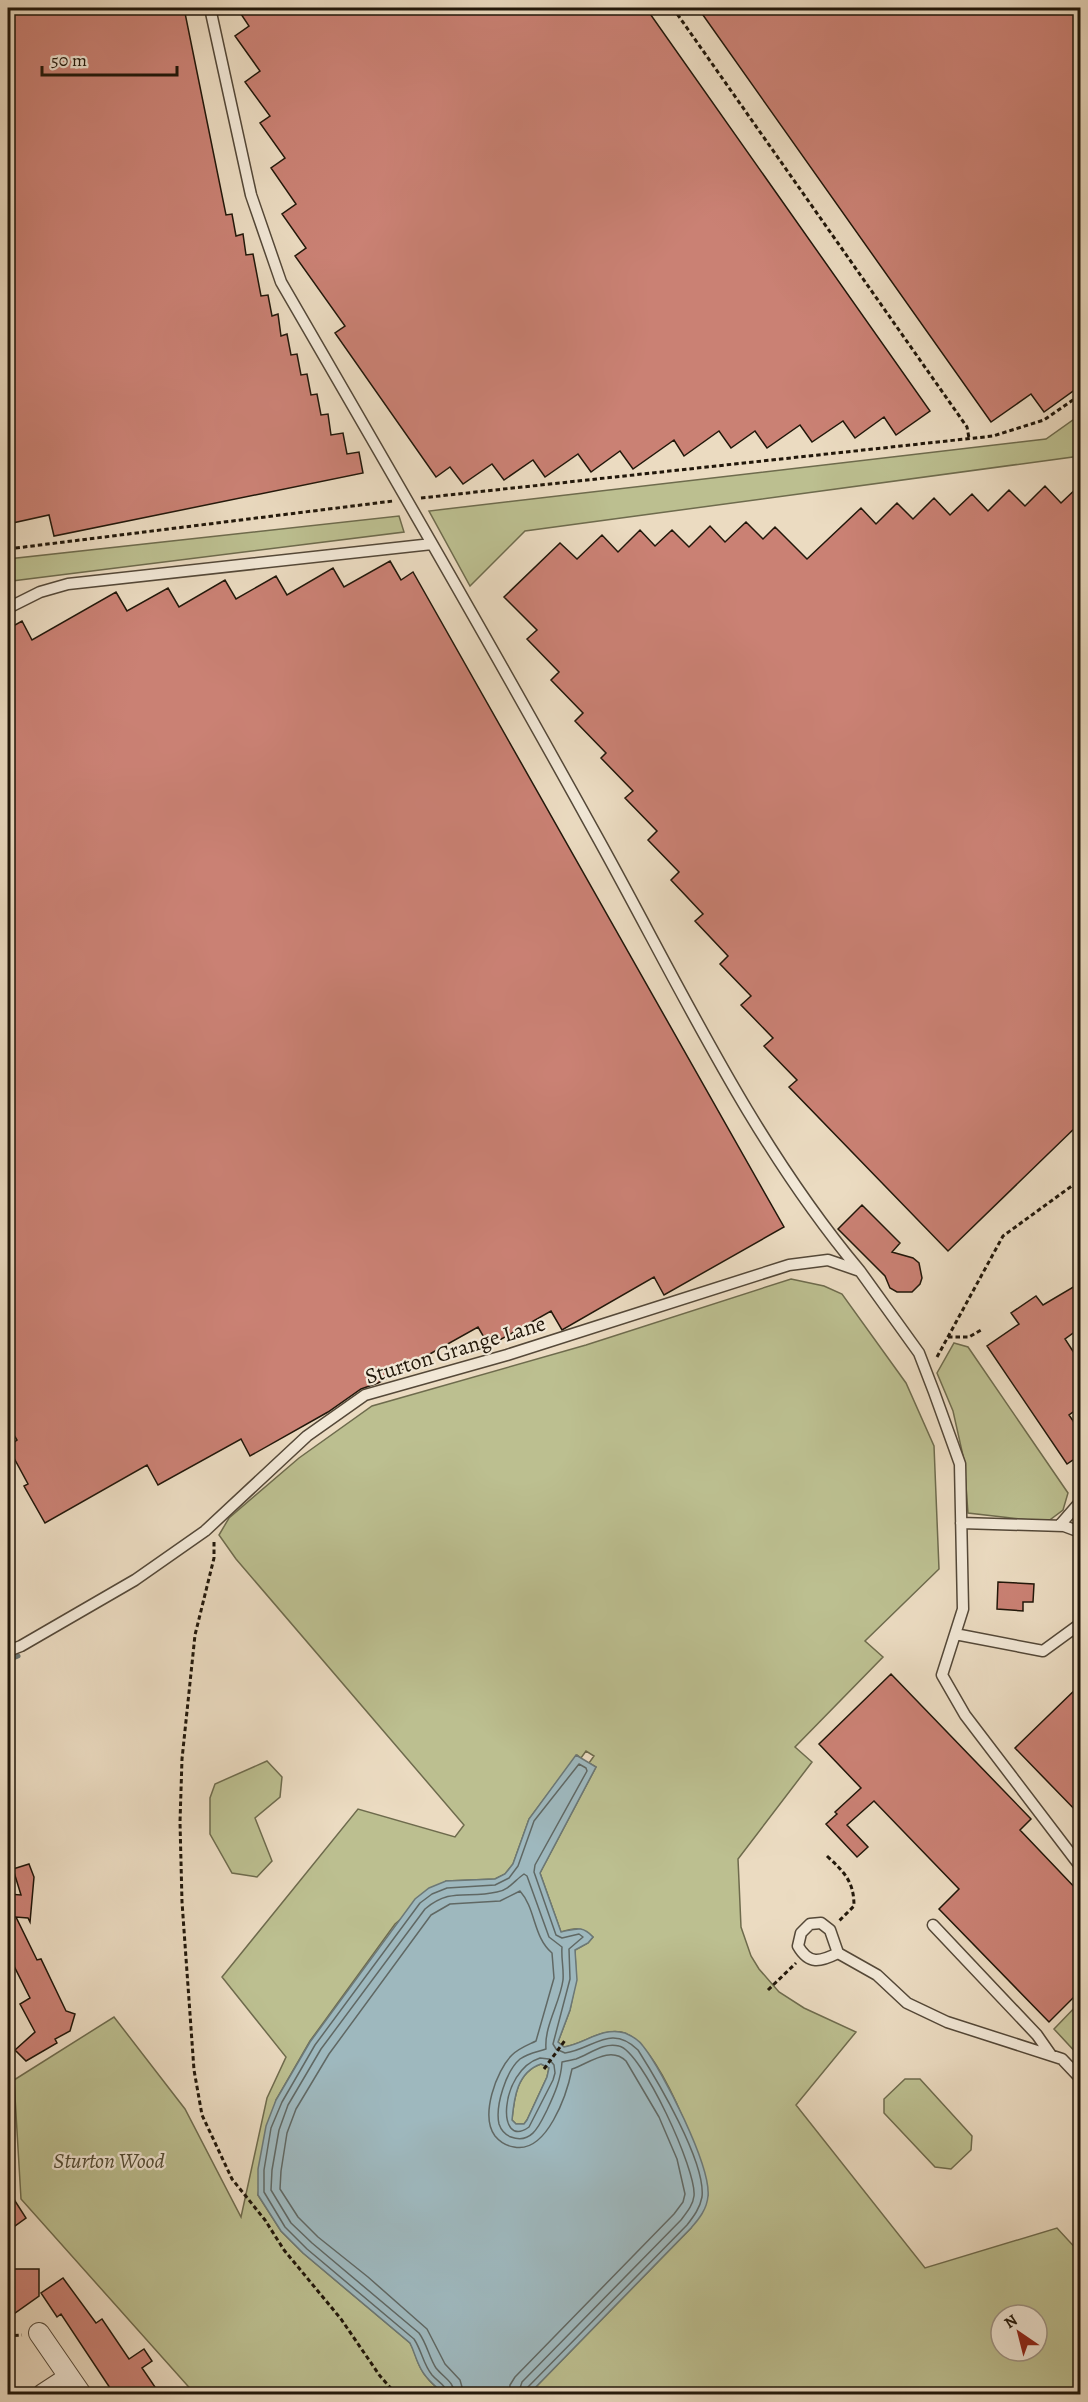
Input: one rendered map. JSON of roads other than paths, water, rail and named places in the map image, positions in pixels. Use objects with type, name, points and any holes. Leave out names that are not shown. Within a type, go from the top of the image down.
[{"type":"street","points":[[39,2333],[81,2394]]},
{"type":"street","points":[[42,2394],[69,2377]]},
{"type":"lane","points":[[210,8],[251,195],[281,282],[600,842],[746,1110],[831,1236],[860,1271],[919,1353],[960,1464],[963,1609],[942,1675],[965,1715],[1080,1866]]},
{"type":"lane","points":[[8,608],[40,592],[68,584],[432,544]]},
{"type":"lane","name":"Sturton Grange Lane","points":[[8,1651],[21,1646],[135,1580],[214,1522],[306,1436],[365,1395],[507,1355],[789,1265],[828,1260],[860,1271]]},
{"type":"lane","points":[[1059,1526],[1080,1502]]},
{"type":"lane","points":[[961,1522],[1059,1526],[1080,1532]]},
{"type":"lane","points":[[955,1634],[1043,1651],[1080,1624]]},
{"type":"lane","points":[[838,1953],[813,1961],[804,1956],[798,1946],[801,1933],[810,1924],[820,1923],[830,1930],[838,1953],[877,1975],[908,2003],[947,2022],[1062,2059],[1080,2078]]},
{"type":"lane","points":[[933,1925],[1037,2036],[1051,2055]]},
{"type":"water","points":[[576,1755],[596,1767],[540,1873],[561,1932],[582,1929],[593,1937],[588,1943],[575,1950],[577,1980],[570,2010],[558,2042],[564,2047],[617,2031],[630,2035],[641,2044],[652,2058],[684,2119],[702,2163],[708,2196],[702,2214],[691,2228],[529,2394],[444,2394],[424,2373],[410,2343],[303,2253],[281,2231],[258,2195],[258,2169],[266,2126],[276,2100],[310,2042],[415,1899],[429,1888],[446,1881],[495,1879],[505,1874],[513,1864],[529,1819]],"holes":[[[541,2064],[549,2068],[527,2120],[524,2124],[516,2124],[512,2120],[513,2112],[522,2079],[533,2068]]]},
{"type":"waterway","points":[[8,1660],[18,1656]]},
{"type":"park label","name":"Sturton Wood","points":[[109,2160]]}]
